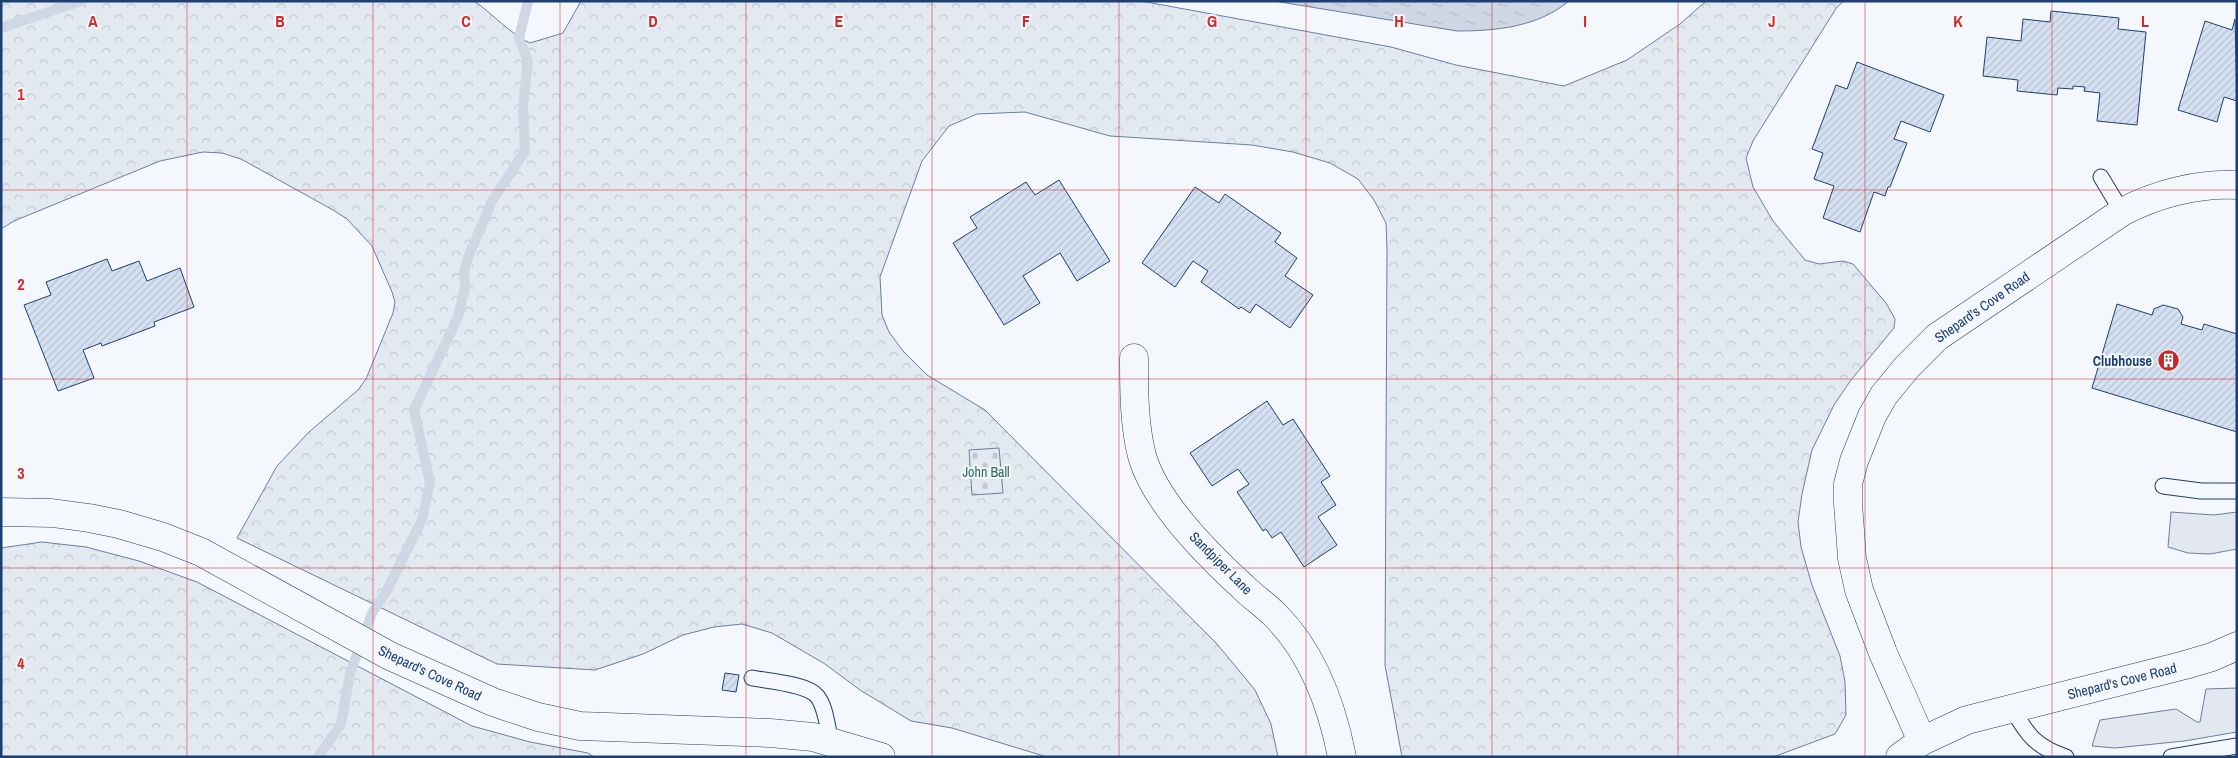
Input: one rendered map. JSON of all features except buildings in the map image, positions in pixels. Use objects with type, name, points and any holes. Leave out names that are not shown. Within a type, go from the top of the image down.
[{"type":"street","name":"Shepard's Cove Road","points":[[2237,185],[2185,189],[2141,202],[2122,212],[1937,337],[1907,368],[1884,396],[1872,416],[1854,461],[1848,484],[1851,548],[1859,590],[1883,653],[1911,749],[1967,720],[2185,666],[2237,646]]},
{"type":"street","name":"Sandpiper Lane","points":[[1134,358],[1137,421],[1142,457],[1160,494],[1208,552],[1275,615],[1309,662],[1322,688],[1337,734],[1342,757]]},
{"type":"street","name":"Shepard's Cove Road","points":[[1,512],[52,513],[89,518],[119,524],[163,537],[201,552],[390,656],[493,702],[538,717],[580,726],[770,733],[813,737],[880,757]]},
{"type":"lane","points":[[2101,177],[2122,212]]},
{"type":"lane","points":[[2163,486],[2201,491],[2237,491]]},
{"type":"lane","points":[[752,678],[807,689],[816,695],[822,706],[831,741]]},
{"type":"lane","points":[[2012,708],[2034,742],[2066,757]]},
{"type":"lane","points":[[2171,757],[2237,746]]},
{"type":"green space","points":[[1,1],[474,1],[515,34],[530,43],[563,33],[581,1],[1141,1],[1391,47],[1456,65],[1564,86],[1627,60],[1680,24],[1706,1],[1844,1],[1837,7],[1753,141],[1746,158],[1753,187],[1773,221],[1805,260],[1819,264],[1843,261],[1853,264],[1886,303],[1895,319],[1894,328],[1851,380],[1834,405],[1812,450],[1798,522],[1801,547],[1812,585],[1840,656],[1845,682],[1846,715],[1835,734],[1773,757],[1402,757],[1385,665],[1387,249],[1386,223],[1374,200],[1358,179],[1330,163],[1293,152],[1252,145],[1110,136],[1025,112],[977,114],[949,126],[922,161],[880,277],[882,315],[889,332],[903,351],[927,375],[985,410],[1217,644],[1255,690],[1271,724],[1278,757],[1047,757],[952,728],[911,721],[860,690],[825,664],[772,633],[742,624],[714,627],[683,635],[643,654],[595,670],[497,664],[237,538],[277,466],[309,432],[358,390],[366,379],[393,313],[395,302],[372,246],[347,219],[333,210],[241,159],[222,153],[203,152],[160,161],[14,221],[1,229]]},
{"type":"green space","name":"John Ball","points":[[999,448],[1003,493],[972,495],[969,450]]},
{"type":"green space","points":[[42,542],[86,547],[139,561],[197,582],[472,726],[530,742],[588,753],[594,757],[1,757],[1,548]]},
{"type":"shaded area","points":[[2171,512],[2214,515],[2237,512],[2237,549],[2210,554],[2188,553],[2168,547]]},
{"type":"shaded area","points":[[2237,688],[2237,732],[2184,741],[2115,748],[2092,746],[2100,720],[2176,709],[2200,722],[2206,689]]},
{"type":"water","points":[[1274,1],[1569,1],[1544,17],[1516,26],[1487,30],[1457,31]]},
{"type":"waterway","points":[[1,28],[81,1]]},
{"type":"waterway","points":[[318,757],[341,724],[350,674],[372,613],[386,592],[422,520],[430,482],[414,410],[458,317],[465,287],[464,273],[467,260],[492,201],[525,151],[523,106],[528,61],[519,38],[528,1]]},
{"type":"place","name":"Clubhouse","points":[[2168,361]]}]
